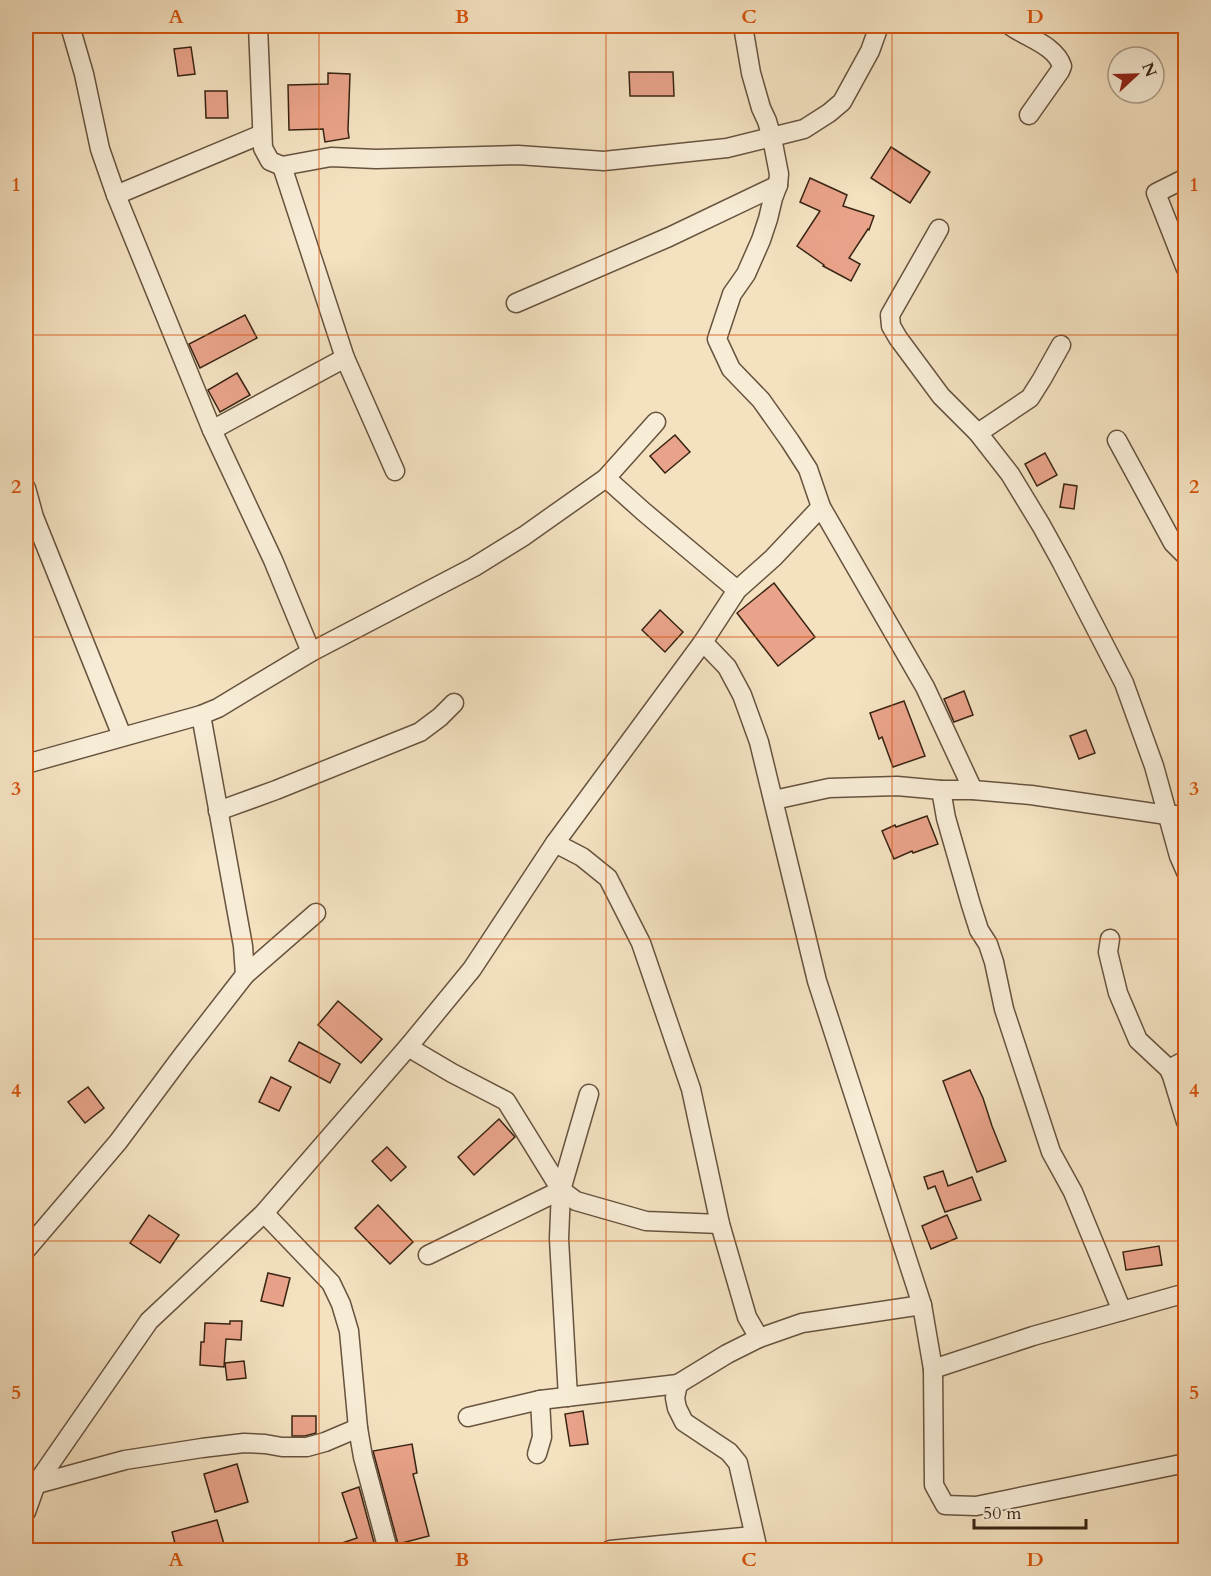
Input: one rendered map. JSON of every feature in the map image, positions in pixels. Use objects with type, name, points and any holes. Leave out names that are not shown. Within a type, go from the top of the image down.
[{"type":"street","points":[[70,26],[84,74],[100,149],[116,195],[212,430],[273,560],[311,652]]},
{"type":"street","points":[[258,26],[263,148],[270,161],[282,166],[331,157],[376,159],[518,155],[604,161],[727,148],[772,138],[804,129],[842,102],[870,51],[879,26]]},
{"type":"street","points":[[743,26],[751,73],[772,138],[779,174],[778,185],[761,240],[746,274],[732,294],[717,339],[731,369],[761,400],[807,469],[821,507],[925,687],[973,790]]},
{"type":"street","points":[[1011,26],[1053,52],[1060,58],[1062,66],[1029,115]]},
{"type":"street","points":[[116,195],[262,134]]},
{"type":"street","points":[[282,166],[345,358],[395,471]]},
{"type":"street","points":[[1185,178],[1156,193],[1185,268]]},
{"type":"street","points":[[516,303],[669,237],[778,185]]},
{"type":"street","points":[[939,229],[890,315],[891,326],[941,396],[978,433],[1010,474],[1041,525],[1124,683],[1154,766],[1185,872]]},
{"type":"street","points":[[978,433],[1030,398],[1061,345]]},
{"type":"street","points":[[212,430],[345,358]]},
{"type":"street","points":[[26,764],[201,715],[218,708],[311,652],[474,567],[524,536],[606,478],[656,422]]},
{"type":"street","points":[[1117,440],[1173,543],[1185,556]]},
{"type":"street","points":[[606,478],[737,590]]},
{"type":"street","points":[[26,488],[30,520],[122,736]]},
{"type":"street","points":[[26,1512],[31,1485],[149,1321],[264,1213],[408,1047],[472,969],[555,843],[703,642],[737,590],[773,558],[821,507]]},
{"type":"street","points":[[703,642],[727,667],[742,694],[759,742],[817,981],[922,1305],[933,1369],[934,1485],[945,1505],[976,1506],[1185,1463]]},
{"type":"street","points":[[218,811],[420,732],[454,703]]},
{"type":"street","points":[[201,715],[243,946],[244,975]]},
{"type":"street","points":[[774,800],[829,788],[897,786],[1031,795],[1167,815],[1185,815]]},
{"type":"street","points":[[941,790],[946,818],[971,905],[979,930],[988,944],[994,962],[1004,1009],[1050,1152],[1073,1192],[1122,1311]]},
{"type":"street","points":[[555,843],[582,857],[608,878],[641,943],[691,1089],[720,1224],[747,1317],[759,1338]]},
{"type":"street","points":[[26,1250],[118,1142],[244,975],[316,913]]},
{"type":"street","points":[[1110,939],[1108,952],[1119,993],[1138,1040],[1169,1069],[1173,1076],[1185,1122]]},
{"type":"street","points":[[408,1047],[506,1101],[561,1190],[576,1201],[646,1221],[720,1224]]},
{"type":"street","points":[[1169,1069],[1185,1060]]},
{"type":"street","points":[[568,1397],[559,1239],[561,1190],[589,1094]]},
{"type":"street","points":[[428,1255],[561,1190]]},
{"type":"street","points":[[264,1213],[331,1283],[341,1304],[349,1331],[358,1428],[370,1485],[388,1551]]},
{"type":"street","points":[[933,1369],[1034,1336],[1185,1293]]},
{"type":"street","points":[[468,1417],[540,1400],[678,1384],[727,1354],[759,1338],[802,1323],[922,1305]]},
{"type":"street","points":[[610,1551],[755,1543],[738,1463],[729,1452],[684,1422],[675,1398],[678,1384]]},
{"type":"street","points":[[537,1454],[542,1437],[540,1400]]},
{"type":"street","points":[[31,1485],[125,1460],[202,1448],[244,1443],[307,1447],[358,1428]]},
{"type":"building","points":[[191,47],[195,74],[178,76],[174,49]]},
{"type":"building","points":[[629,72],[673,72],[674,96],[630,96]]},
{"type":"building","points":[[328,73],[350,74],[349,138],[325,142],[323,129],[289,130],[288,85],[328,84]]},
{"type":"building","points":[[205,91],[227,91],[228,118],[206,118]]},
{"type":"building","points":[[891,147],[930,172],[910,203],[871,178]]},
{"type":"building","points":[[810,178],[847,195],[843,206],[874,216],[869,230],[849,258],[860,264],[851,281],[823,266],[797,246],[820,211],[800,202]]},
{"type":"building","points":[[245,315],[257,338],[200,368],[189,344]]},
{"type":"building","points":[[237,373],[250,395],[220,412],[208,390]]},
{"type":"building","points":[[675,435],[690,452],[665,473],[650,456]]},
{"type":"building","points":[[1045,453],[1057,475],[1037,486],[1025,464]]},
{"type":"building","points":[[1064,484],[1077,486],[1074,509],[1060,507]]},
{"type":"building","points":[[774,583],[815,637],[778,666],[737,613]]},
{"type":"building","points":[[660,610],[683,632],[665,652],[642,630]]},
{"type":"building","points":[[964,691],[973,715],[954,722],[944,699]]},
{"type":"building","points":[[904,701],[925,756],[893,767],[882,737],[879,739],[870,713]]},
{"type":"building","points":[[1086,730],[1095,753],[1079,759],[1070,736]]},
{"type":"building","points":[[927,816],[938,844],[894,859],[882,831]]},
{"type":"building","points":[[338,1001],[382,1039],[361,1063],[318,1025]]},
{"type":"building","points":[[299,1042],[340,1064],[330,1083],[289,1061]]},
{"type":"building","points":[[970,1070],[1006,1161],[977,1172],[943,1081]]},
{"type":"building","points":[[271,1077],[291,1087],[279,1111],[259,1102]]},
{"type":"building","points":[[88,1087],[104,1108],[85,1123],[68,1102]]},
{"type":"building","points":[[499,1119],[515,1137],[474,1175],[458,1157]]},
{"type":"building","points":[[387,1147],[406,1167],[391,1181],[372,1161]]},
{"type":"building","points":[[943,1171],[948,1186],[972,1177],[981,1200],[945,1212],[935,1186],[928,1189],[924,1177]]},
{"type":"building","points":[[378,1205],[413,1242],[390,1264],[355,1228]]},
{"type":"building","points":[[149,1215],[179,1235],[160,1263],[130,1243]]},
{"type":"building","points":[[947,1215],[957,1238],[931,1249],[922,1226]]},
{"type":"building","points":[[1159,1246],[1162,1265],[1126,1270],[1123,1252]]},
{"type":"building","points":[[268,1273],[290,1278],[283,1306],[261,1301]]},
{"type":"building","points":[[230,1321],[242,1321],[241,1340],[226,1339],[224,1367],[200,1365],[205,1323],[230,1324]]},
{"type":"building","points":[[244,1361],[246,1378],[227,1380],[225,1363]]},
{"type":"building","points":[[583,1411],[588,1444],[570,1446],[565,1414]]},
{"type":"building","points":[[292,1416],[316,1416],[316,1433],[292,1436]]},
{"type":"building","points":[[412,1444],[417,1473],[413,1474],[429,1536],[398,1544],[373,1451]]},
{"type":"building","points":[[237,1464],[248,1502],[215,1512],[204,1474]]},
{"type":"building","points":[[359,1487],[376,1550],[327,1551],[327,1548],[357,1538],[342,1493]]},
{"type":"building","points":[[217,1520],[226,1551],[177,1551],[172,1532]]}]
